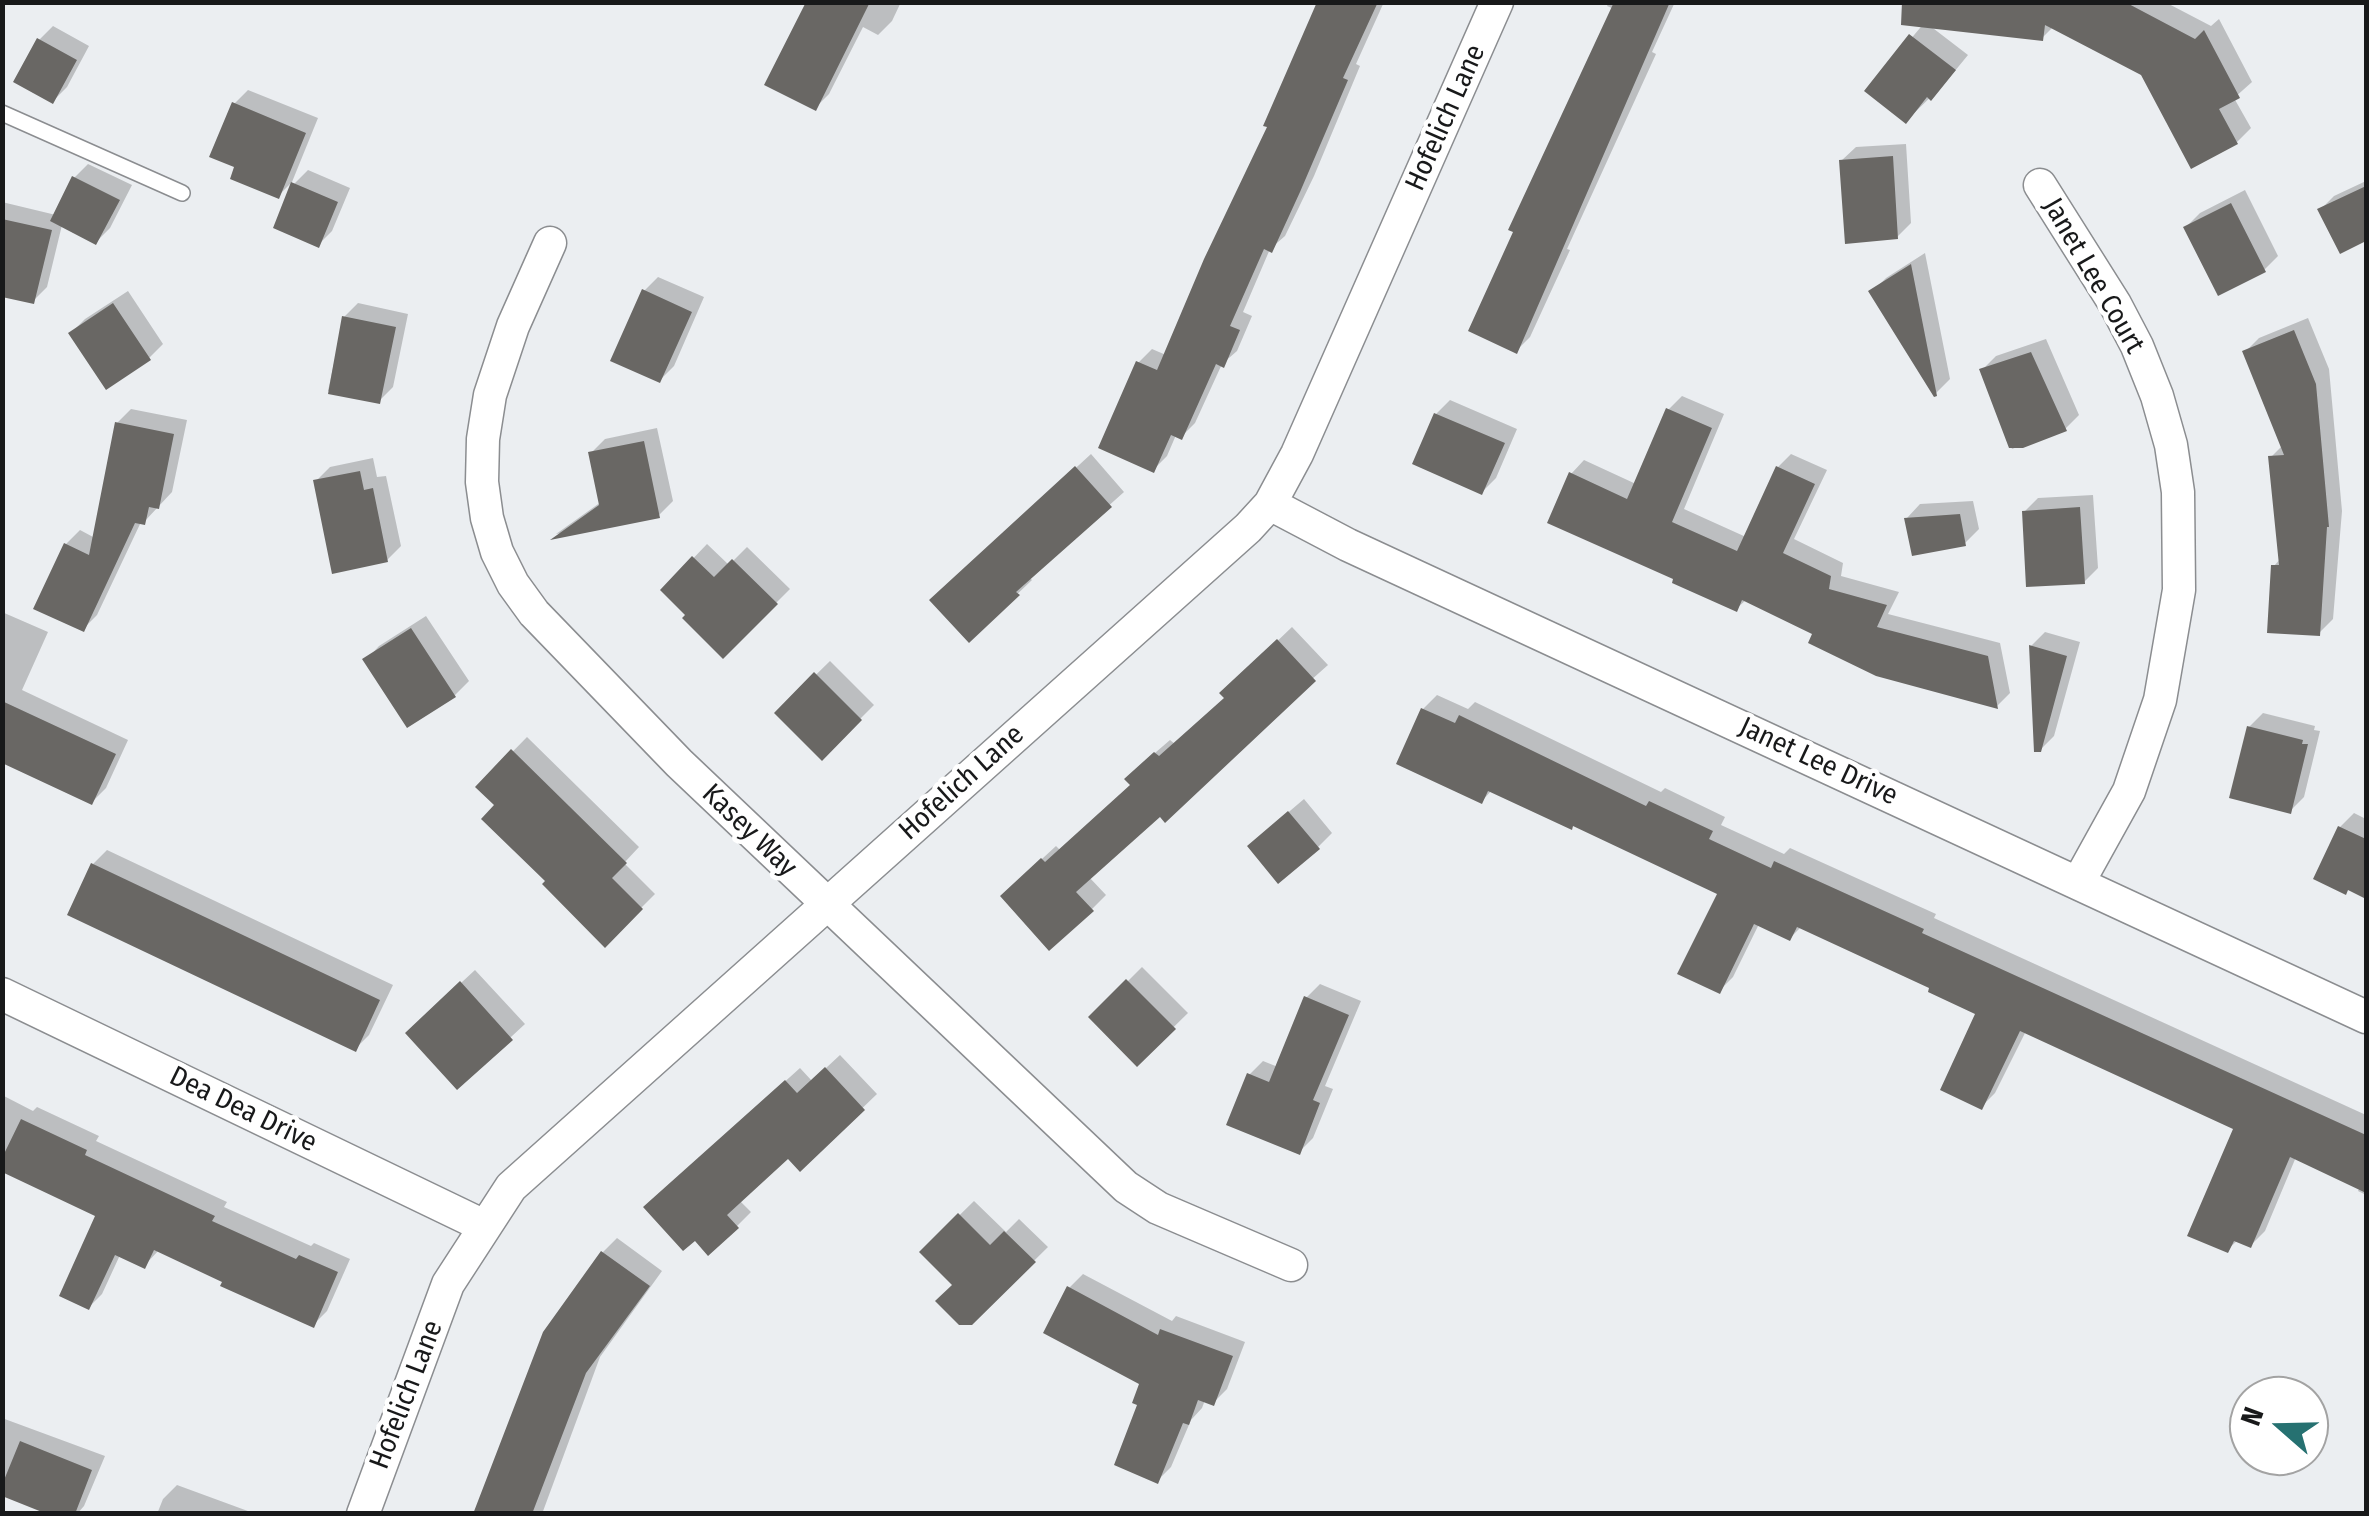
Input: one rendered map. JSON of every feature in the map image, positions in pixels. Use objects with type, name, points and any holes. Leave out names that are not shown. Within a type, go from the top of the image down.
[{"type":"street","name":"Hofelich Lane","points":[[362,1514],[448,1284],[511,1188],[1248,528],[1270,504],[1297,454],[1498,2]]},
{"type":"street","name":"Janet Lee Court","points":[[2040,185],[2137,346],[2171,445],[2178,492],[2180,590],[2160,700],[2128,791],[2078,882]]},
{"type":"street","name":"Kasey Way","points":[[550,243],[512,326],[490,395],[484,439],[482,482],[497,552],[513,584],[534,613],[679,763],[1126,1187],[1158,1208],[1290,1265]]},
{"type":"street","name":"Janet Lee Drive","points":[[1270,504],[1348,544],[2366,1017]]},
{"type":"street","name":"Dea Dea Drive","points":[[2,994],[484,1226]]},
{"type":"lane","points":[[2,113],[182,192]]},
{"type":"building","points":[[806,2],[870,2],[816,111],[764,85]]},
{"type":"building","points":[[1317,2],[1378,2],[1343,78],[1348,80],[1300,192],[1272,253],[1264,249],[1230,326],[1240,330],[1224,368],[1216,364],[1182,440],[1171,435],[1154,473],[1098,448],[1136,361],[1157,370],[1267,127],[1263,126]]},
{"type":"building","points":[[1614,2],[1670,2],[1517,354],[1468,331],[1513,232],[1508,230]]},
{"type":"building","points":[[1902,2],[2125,2],[2195,39],[2204,30],[2240,98],[2219,109],[2238,144],[2191,169],[2141,75],[2045,25],[2043,41],[1901,25]]},
{"type":"building","points":[[1909,34],[1956,70],[1906,124],[1864,91]]},
{"type":"building","points":[[37,38],[77,60],[53,104],[13,82]]},
{"type":"building","points":[[232,102],[306,133],[279,199],[230,179],[234,167],[209,157]]},
{"type":"building","points":[[1893,156],[1898,239],[1845,244],[1839,160]]},
{"type":"building","points":[[72,176],[120,200],[96,245],[50,221]]},
{"type":"building","points":[[291,182],[338,202],[319,248],[273,228]]},
{"type":"building","points":[[2366,186],[2366,241],[2340,254],[2317,209]]},
{"type":"building","points":[[2231,203],[2266,272],[2218,296],[2183,227]]},
{"type":"building","points":[[2,219],[52,230],[34,304],[2,297]]},
{"type":"building","points":[[1911,264],[1937,396],[1934,397],[1868,291]]},
{"type":"building","points":[[642,289],[692,312],[660,383],[610,361]]},
{"type":"building","points":[[113,303],[151,360],[106,390],[68,333]]},
{"type":"building","points":[[342,316],[396,327],[380,404],[328,394]]},
{"type":"building","points":[[2294,330],[2316,384],[2329,527],[2320,636],[2267,633],[2271,565],[2279,565],[2268,456],[2284,455],[2242,351]]},
{"type":"building","points":[[2031,352],[2067,431],[2023,448],[2009,448],[1979,369]]},
{"type":"building","points":[[1666,408],[1712,428],[1672,522],[1737,551],[1776,466],[1815,484],[1783,553],[1831,576],[1829,589],[1887,605],[1877,627],[1988,656],[1998,709],[1876,676],[1808,643],[1812,634],[1742,600],[1737,612],[1547,523],[1569,472],[1627,499]]},
{"type":"building","points":[[1434,413],[1505,443],[1482,495],[1412,464]]},
{"type":"building","points":[[115,422],[174,434],[159,509],[149,507],[145,525],[135,523],[84,632],[33,609],[64,543],[89,555]]},
{"type":"building","points":[[644,441],[660,518],[550,540],[599,505],[588,452]]},
{"type":"building","points":[[1075,466],[1112,507],[1016,592],[1020,595],[969,643],[929,600]]},
{"type":"building","points":[[360,471],[364,490],[373,488],[388,562],[332,574],[313,480]]},
{"type":"building","points":[[2080,507],[2085,584],[2026,587],[2022,511]]},
{"type":"building","points":[[1960,514],[1966,546],[1912,556],[1904,518]]},
{"type":"building","points":[[692,556],[714,577],[732,559],[778,604],[723,659],[660,590]]},
{"type":"building","points":[[411,628],[456,697],[407,728],[362,659]]},
{"type":"building","points":[[1277,639],[1316,681],[1165,823],[1160,817],[1076,892],[1094,911],[1049,951],[1000,896],[1041,858],[1045,862],[1130,785],[1124,779],[1154,752],[1159,756],[1224,698],[1219,693]]},
{"type":"building","points":[[2029,645],[2067,656],[2041,752],[2034,752]]},
{"type":"building","points":[[814,672],[862,720],[822,761],[774,713]]},
{"type":"building","points":[[2,701],[116,754],[92,805],[2,763]]},
{"type":"building","points":[[1421,708],[1455,723],[1459,715],[1646,806],[1649,801],[1713,831],[1709,839],[1771,868],[1774,861],[1924,929],[1922,933],[2366,1135],[2366,1193],[2290,1157],[2251,1248],[2234,1241],[2228,1253],[2187,1236],[2233,1129],[2020,1031],[1982,1110],[1940,1090],[1975,1014],[1928,992],[1929,988],[1797,927],[1790,941],[1754,924],[1720,994],[1677,974],[1717,894],[1488,791],[1482,804],[1396,764]]},
{"type":"building","points":[[2247,726],[2308,744],[2291,814],[2229,798]]},
{"type":"building","points":[[511,749],[627,863],[612,878],[643,909],[605,948],[542,884],[545,881],[481,819],[494,805],[475,787]]},
{"type":"building","points":[[1288,811],[1320,849],[1278,884],[1247,846]]},
{"type":"building","points":[[2338,826],[2366,839],[2366,899],[2348,890],[2346,895],[2313,879]]},
{"type":"building","points":[[91,863],[380,1000],[356,1052],[67,915]]},
{"type":"building","points":[[1126,979],[1176,1029],[1137,1067],[1088,1017]]},
{"type":"building","points":[[460,981],[513,1040],[457,1090],[405,1033]]},
{"type":"building","points":[[1304,996],[1349,1015],[1313,1100],[1320,1103],[1300,1155],[1226,1125],[1247,1073],[1269,1082]]},
{"type":"building","points":[[825,1067],[865,1110],[800,1172],[788,1159],[727,1215],[739,1228],[708,1256],[695,1241],[683,1251],[643,1207],[785,1080],[797,1093]]},
{"type":"building","points":[[21,1119],[87,1150],[85,1155],[215,1216],[212,1221],[296,1259],[299,1255],[338,1272],[314,1328],[220,1286],[222,1282],[154,1250],[145,1269],[115,1255],[89,1310],[59,1296],[95,1216],[2,1172],[2,1158]]},
{"type":"building","points":[[958,1213],[990,1245],[1004,1231],[1036,1262],[972,1325],[959,1325],[935,1301],[952,1285],[919,1252]]},
{"type":"building","points":[[601,1251],[650,1286],[586,1373],[532,1514],[473,1514],[543,1332]]},
{"type":"building","points":[[1067,1286],[1158,1335],[1160,1329],[1233,1356],[1214,1406],[1198,1400],[1189,1425],[1183,1423],[1158,1484],[1114,1465],[1137,1405],[1132,1403],[1139,1384],[1043,1333]]},
{"type":"building","points":[[20,1441],[92,1470],[75,1514],[47,1514],[2,1496],[2,1485]]}]
